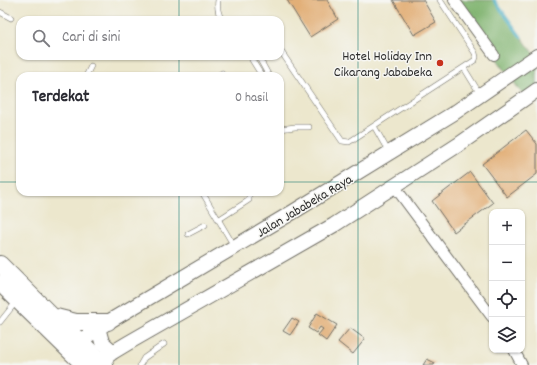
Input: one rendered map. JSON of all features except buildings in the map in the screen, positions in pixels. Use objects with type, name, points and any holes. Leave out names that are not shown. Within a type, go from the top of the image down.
[{"type":"main road","name":"Jalan Jababeka Raya","points":[[75,346],[103,325],[389,154],[481,95],[537,56]]},
{"type":"main road","points":[[103,361],[334,225],[395,186],[537,90]]},
{"type":"main road","points":[[0,264],[52,316],[75,346],[84,365]]},
{"type":"main road","points":[[0,283],[17,301],[75,346],[103,361]]},
{"type":"main road","points":[[52,316],[76,322],[103,325],[103,361]]},
{"type":"street","points":[[454,0],[494,54]]},
{"type":"street","points":[[395,186],[489,313]]},
{"type":"street","points":[[516,353],[522,365]]},
{"type":"lane","points":[[218,0],[217,4],[219,16]]},
{"type":"lane","points":[[284,56],[342,141],[349,142],[464,68],[476,57],[440,0]]},
{"type":"lane","points":[[0,12],[12,18]]},
{"type":"lane","points":[[252,60],[260,72]]},
{"type":"lane","points":[[260,60],[267,72]]},
{"type":"lane","points":[[88,72],[91,66]]},
{"type":"lane","points":[[464,68],[481,95]]},
{"type":"lane","points":[[374,126],[389,154]]},
{"type":"lane","points":[[284,128],[310,127]]},
{"type":"lane","points":[[204,196],[234,246]]},
{"type":"lane","points":[[218,220],[249,200],[249,196]]},
{"type":"lane","points":[[188,234],[206,225]]},
{"type":"lane","points":[[0,322],[17,301]]},
{"type":"lane","points":[[140,365],[144,358],[164,344]]},
{"type":"green space","points":[[454,0],[494,0],[537,58],[537,97],[529,103]]},
{"type":"waterway","points":[[494,0],[521,37]]},
{"type":"place","name":"Hotel Holiday Inn Cikarang Jababeka","points":[[440,63]]}]
